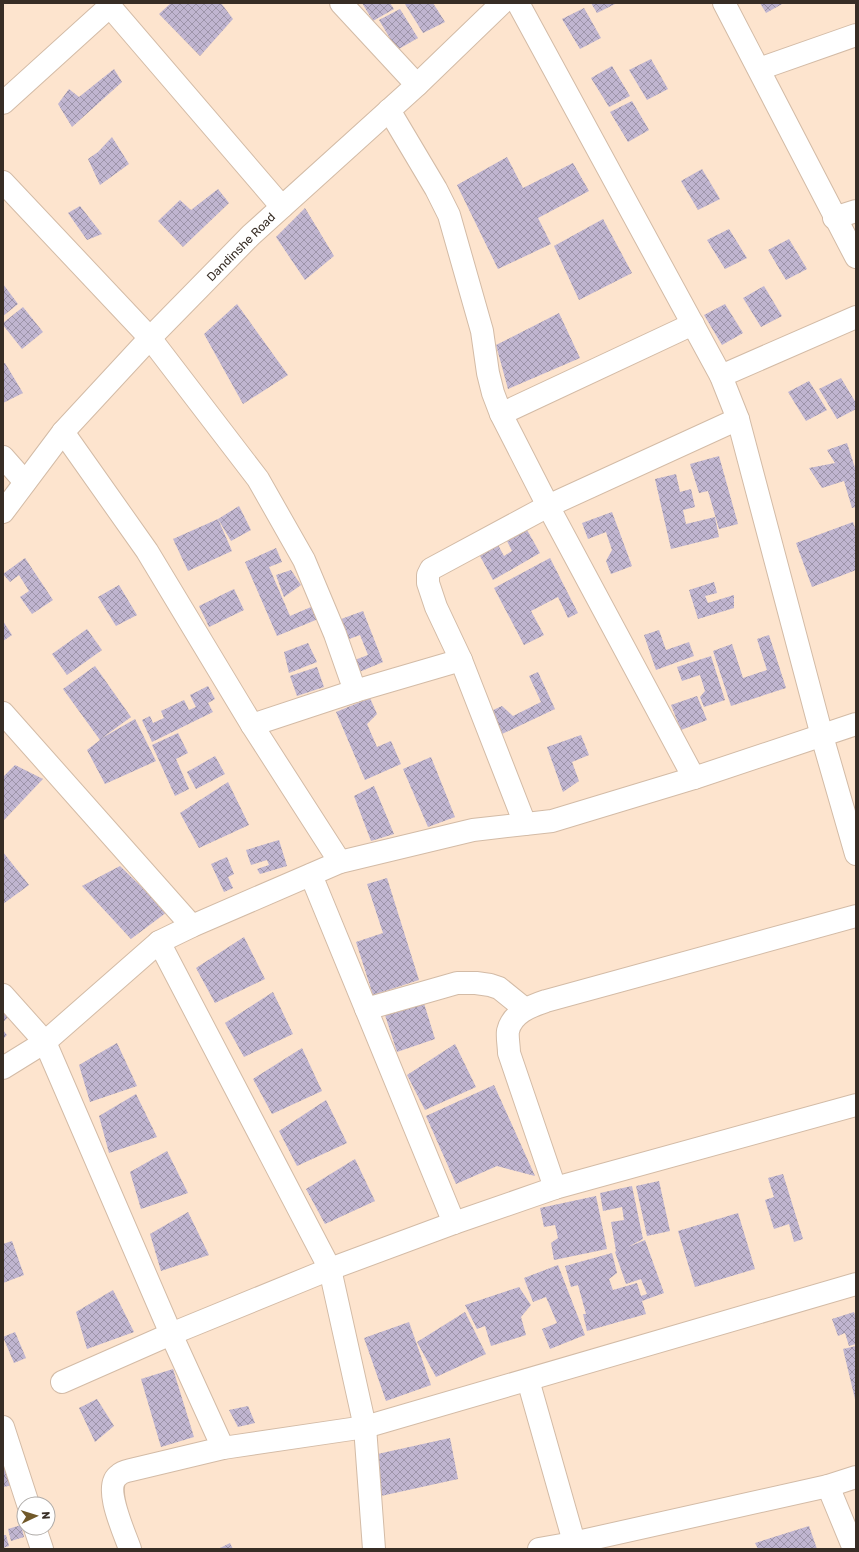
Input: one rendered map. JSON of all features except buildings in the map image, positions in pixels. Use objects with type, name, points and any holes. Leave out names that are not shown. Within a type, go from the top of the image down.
[{"type":"street","points":[[341,3],[417,85]]},
{"type":"street","name":"Dandinshe Road","points":[[3,512],[63,432],[150,338],[251,235],[417,85],[502,3]]},
{"type":"street","points":[[518,3],[721,376],[738,419],[822,736],[856,854]]},
{"type":"street","points":[[724,3],[834,218],[856,257]]},
{"type":"street","points":[[3,103],[109,5],[282,207]]},
{"type":"street","points":[[758,68],[856,35]]},
{"type":"street","points":[[389,110],[436,189],[449,215],[482,331],[488,373],[493,393],[501,414],[548,506],[694,778]]},
{"type":"street","points":[[3,182],[150,338],[258,479],[304,560],[335,634],[355,691]]},
{"type":"street","points":[[834,218],[856,211]]},
{"type":"street","points":[[721,376],[856,317]]},
{"type":"street","points":[[501,414],[693,324]]},
{"type":"street","points":[[525,824],[461,660],[436,607],[428,583],[430,569],[548,506],[738,419]]},
{"type":"street","points":[[63,432],[147,551],[252,725],[340,862]]},
{"type":"street","points":[[3,457],[25,482]]},
{"type":"street","points":[[252,725],[355,691],[461,660]]},
{"type":"street","points":[[3,713],[192,926]]},
{"type":"street","points":[[3,1068],[45,1042],[159,942],[192,926],[311,876],[340,862],[473,830],[552,821],[694,778],[856,724]]},
{"type":"street","points":[[311,876],[454,1223]]},
{"type":"street","points":[[555,1188],[509,1053],[508,1032],[512,1022],[525,1009],[546,1000],[856,916]]},
{"type":"street","points":[[159,942],[330,1269],[366,1427],[374,1549]]},
{"type":"street","points":[[366,1009],[457,983],[476,983],[498,988],[525,1009]]},
{"type":"street","points":[[3,995],[45,1042],[171,1334],[223,1448]]},
{"type":"street","points":[[62,1382],[171,1334],[330,1269],[454,1223],[555,1188],[856,1105]]},
{"type":"street","points":[[130,1549],[112,1498],[113,1483],[118,1475],[131,1470],[223,1448],[366,1427],[856,1284]]},
{"type":"street","points":[[528,1380],[574,1546]]},
{"type":"street","points":[[3,1427],[25,1496]]},
{"type":"street","points":[[539,1549],[574,1546],[828,1486],[856,1477]]},
{"type":"street","points":[[828,1486],[854,1549]]},
{"type":"street","points":[[38,1536],[42,1549]]}]
